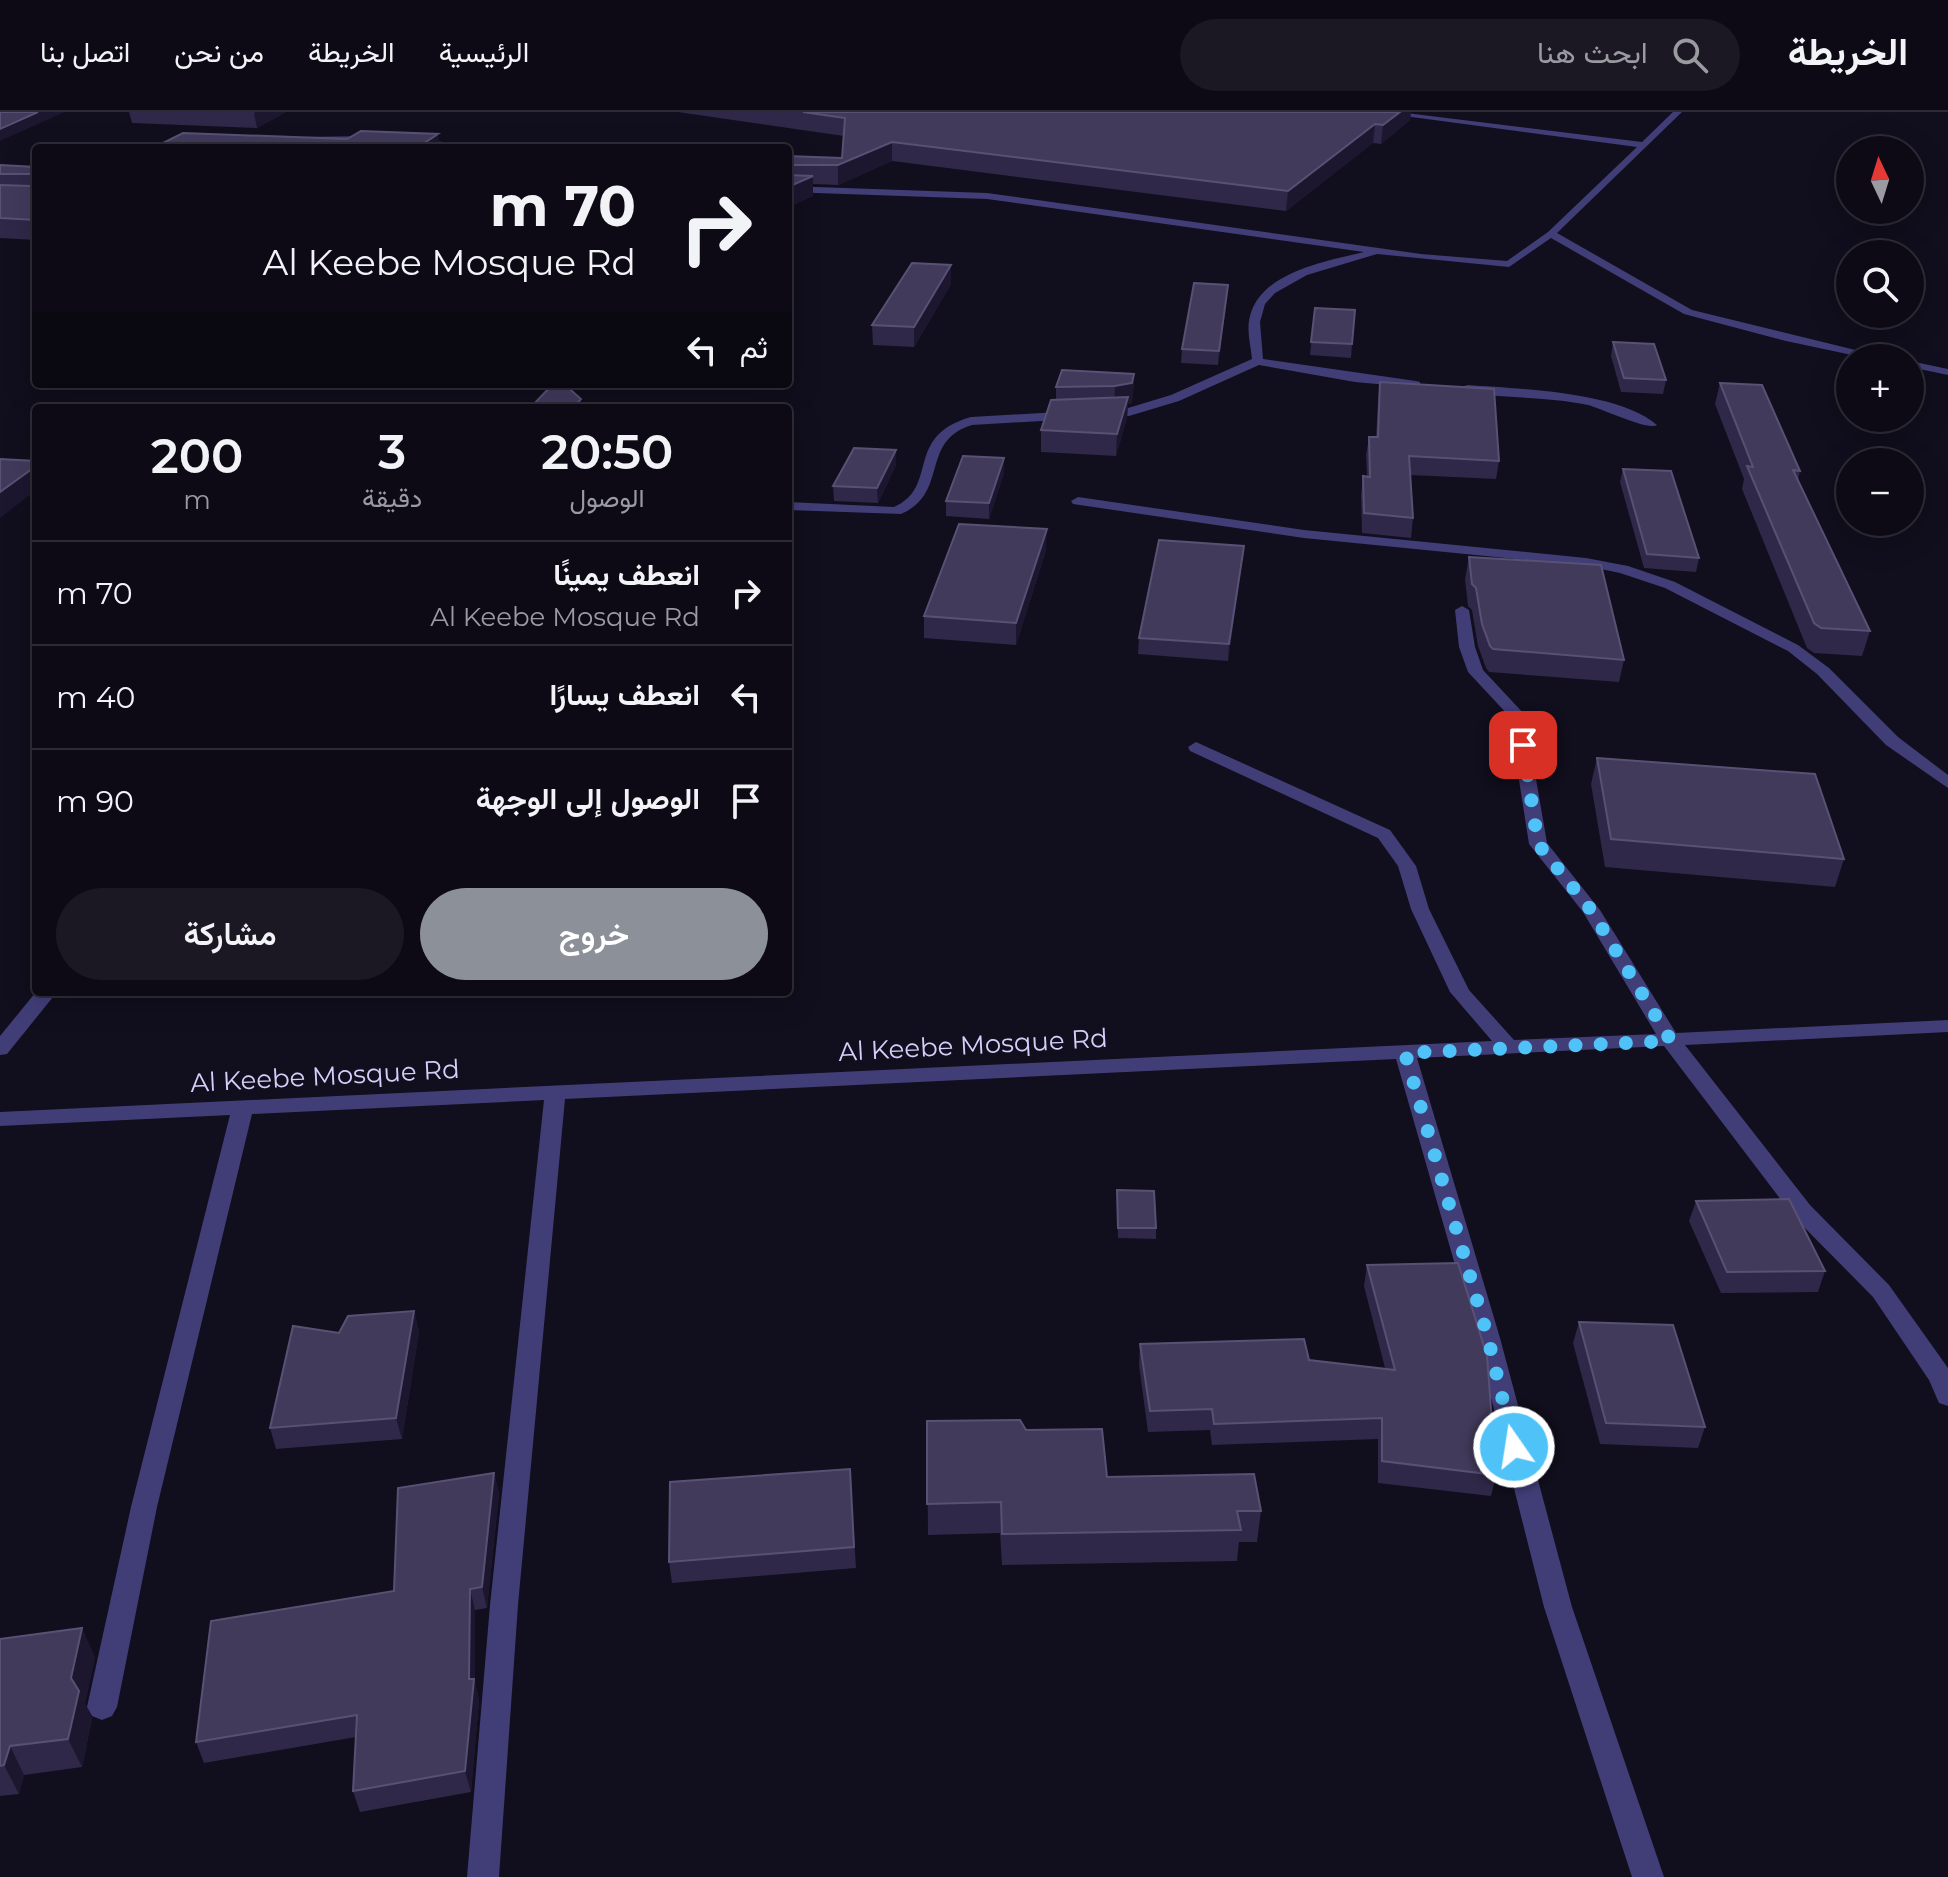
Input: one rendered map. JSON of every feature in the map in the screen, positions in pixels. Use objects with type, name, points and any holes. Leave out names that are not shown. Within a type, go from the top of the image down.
[{"type":"street","points":[[1378,112],[1644,145]]},
{"type":"street","points":[[792,189],[987,196],[1379,251],[1509,264],[1551,234],[1678,112]]},
{"type":"street","points":[[272,144],[323,139],[391,140]]},
{"type":"street","points":[[402,141],[432,144]]},
{"type":"street","points":[[1551,234],[1688,312],[1836,348]]},
{"type":"street","points":[[1258,361],[1255,314],[1273,290],[1308,271],[1379,251]]},
{"type":"street","points":[[792,506],[896,511],[910,505],[920,494],[938,439],[955,426],[989,419],[1129,412],[1189,392],[1258,361],[1355,378],[1425,385]]},
{"type":"street","points":[[1924,367],[1948,372]]},
{"type":"street","points":[[1454,388],[1581,400],[1619,409],[1651,425]]},
{"type":"street","points":[[1078,501],[1304,534],[1586,562],[1623,569],[1670,585],[1793,648],[1823,671],[1892,741],[1948,783]]},
{"type":"street","points":[[1462,610],[1467,647],[1476,672],[1517,715],[1538,844],[1591,910],[1671,1041],[1802,1211],[1881,1291],[1941,1377],[1948,1396]]},
{"type":"street","points":[[1196,747],[1384,834],[1407,866],[1420,909],[1460,992],[1509,1048]]},
{"type":"street","points":[[0,1049],[44,996]]},
{"type":"street","name":"Al Keebe Mosque Rd","points":[[0,1119],[1948,1026]]},
{"type":"street","points":[[1405,1053],[1488,1338],[1558,1607],[1648,1877]]},
{"type":"street","points":[[483,1877],[505,1590],[555,1093]]},
{"type":"street","points":[[102,1707],[144,1507],[243,1108]]},
{"type":"building","points":[[0,112],[38,112],[0,129]]},
{"type":"building","points":[[803,112],[1400,112],[1383,125],[1375,124],[1288,191],[892,142],[838,165],[792,165],[792,156],[842,158],[845,118]]},
{"type":"building","points":[[361,131],[438,134],[423,144],[161,144],[183,133],[347,139]]},
{"type":"building","points":[[0,165],[32,167],[32,175],[0,174]]},
{"type":"building","points":[[792,175],[813,176],[792,185]]},
{"type":"building","points":[[32,183],[32,220],[0,218],[0,185],[31,186]]},
{"type":"building","points":[[912,263],[951,265],[914,327],[872,325]]},
{"type":"building","points":[[1194,283],[1228,285],[1219,351],[1182,349]]},
{"type":"building","points":[[1315,308],[1355,310],[1352,344],[1311,342]]},
{"type":"building","points":[[1613,342],[1654,344],[1666,380],[1624,378]]},
{"type":"building","points":[[1062,370],[1134,374],[1132,383],[1115,386],[1056,387]]},
{"type":"building","points":[[1380,382],[1494,389],[1499,461],[1409,456],[1413,518],[1364,513],[1363,476],[1370,477],[1369,437],[1378,437]]},
{"type":"building","points":[[1720,383],[1762,385],[1800,471],[1793,470],[1870,631],[1821,628],[1814,623],[1747,466],[1753,467]]},
{"type":"building","points":[[549,388],[569,388],[581,399],[577,404],[534,404]]},
{"type":"building","points":[[1128,397],[1117,434],[1041,430],[1051,400]]},
{"type":"building","points":[[854,448],[896,450],[877,488],[833,486]]},
{"type":"building","points":[[963,456],[1004,458],[989,503],[946,501]]},
{"type":"building","points":[[0,459],[32,461],[32,469],[0,492]]},
{"type":"building","points":[[1623,469],[1671,471],[1699,558],[1647,554]]},
{"type":"building","points":[[959,524],[1047,529],[1016,623],[924,616]]},
{"type":"building","points":[[1159,540],[1244,546],[1229,644],[1139,638]]},
{"type":"building","points":[[1469,557],[1601,565],[1624,660],[1493,649],[1482,624]]},
{"type":"building","points":[[1597,758],[1815,774],[1844,859],[1611,839]]},
{"type":"building","points":[[1117,1190],[1154,1191],[1156,1228],[1118,1228]]},
{"type":"building","points":[[1789,1199],[1825,1271],[1727,1272],[1696,1201]]},
{"type":"building","points":[[1458,1263],[1487,1356],[1496,1475],[1382,1461],[1382,1418],[1214,1424],[1212,1409],[1150,1411],[1140,1344],[1304,1339],[1309,1360],[1395,1370],[1367,1265]]},
{"type":"building","points":[[414,1311],[396,1418],[270,1428],[293,1326],[339,1333],[348,1316]]},
{"type":"building","points":[[1579,1322],[1673,1325],[1705,1427],[1606,1423]]},
{"type":"building","points":[[1020,1420],[1026,1430],[1102,1429],[1107,1477],[1254,1474],[1261,1511],[1237,1511],[1241,1530],[1002,1534],[1001,1502],[927,1504],[927,1421]]},
{"type":"building","points":[[850,1469],[854,1547],[669,1562],[670,1482]]},
{"type":"building","points":[[494,1473],[482,1587],[470,1589],[469,1679],[474,1679],[465,1771],[353,1791],[357,1715],[196,1742],[211,1621],[394,1591],[398,1488]]},
{"type":"building","points":[[82,1628],[71,1678],[79,1691],[68,1739],[10,1746],[4,1765],[0,1766],[0,1639]]},
{"type":"route","points":[[1514,1447],[1488,1338],[1405,1053],[1671,1041],[1591,910],[1538,844],[1523,745]]}]
